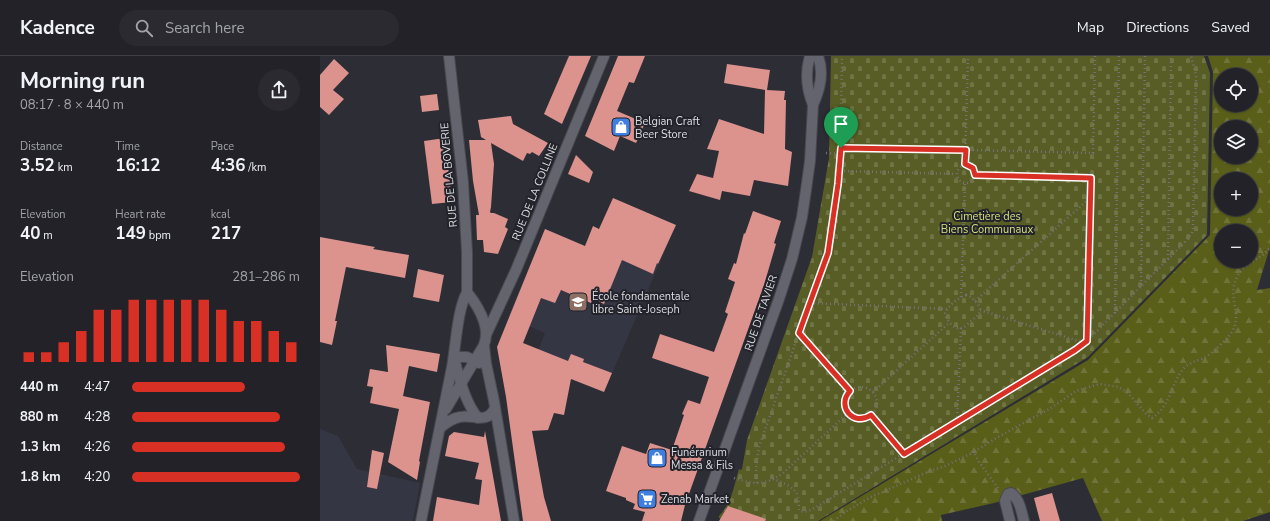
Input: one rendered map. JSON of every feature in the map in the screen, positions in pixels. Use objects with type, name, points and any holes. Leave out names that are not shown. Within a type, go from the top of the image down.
[{"type":"street","name":"RUE DE LA BOVERIE","points":[[449,56],[463,182],[466,226],[467,292]]},
{"type":"street","name":"RUE DE LA COLLINE","points":[[442,416],[485,340],[516,270],[604,56]]},
{"type":"street","name":"RUE DE TAVIER","points":[[810,56],[808,61],[807,82],[809,96],[813,105]]},
{"type":"street","name":"RUE DE TAVIER","points":[[699,521],[776,306],[802,217],[810,155],[813,105],[820,86],[821,64],[818,56]]},
{"type":"street","points":[[421,521],[454,357],[460,313],[463,300],[467,292],[476,304],[480,313],[485,340],[488,372],[514,521]]},
{"type":"street","points":[[454,357],[467,357],[474,360],[488,372]]},
{"type":"street","points":[[454,357],[470,406],[478,418]]},
{"type":"street","points":[[440,428],[451,419],[460,416],[484,418],[493,413],[495,408]]},
{"type":"street","points":[[1010,521],[1005,501],[1008,494],[1011,493],[1018,500],[1024,521]]},
{"type":"path","points":[[757,483],[756,468],[759,447],[828,253],[840,171],[842,56]]},
{"type":"path","points":[[965,164],[968,56]]},
{"type":"path","points":[[841,148],[1093,153],[1095,56]]},
{"type":"path","points":[[1115,313],[1119,56]]},
{"type":"path","points":[[1141,286],[1145,56]]},
{"type":"path","points":[[1168,259],[1171,56]]},
{"type":"path","points":[[773,479],[787,485],[796,492],[800,510],[803,512],[808,511],[1086,342],[1115,313],[1187,240],[1192,233],[1196,75],[1191,56]]},
{"type":"path","points":[[826,153],[840,154]]},
{"type":"path","points":[[956,174],[959,168],[965,164]]},
{"type":"path","points":[[965,164],[973,168],[975,175]]},
{"type":"path","points":[[840,171],[956,174]]},
{"type":"path","points":[[956,174],[959,180],[965,183],[970,182],[975,175]]},
{"type":"path","points":[[975,175],[1091,178],[1086,342]]},
{"type":"path","points":[[961,297],[965,183]]},
{"type":"path","points":[[975,301],[1091,197]]},
{"type":"path","points":[[834,521],[844,512],[872,497],[930,471],[946,466],[974,452],[1051,408],[1076,391],[1100,384],[1119,387],[1128,393],[1146,414],[1152,418],[1160,413],[1184,368],[1205,357],[1228,337],[1234,329],[1236,316],[1232,291],[1237,277],[1246,265],[1259,257],[1270,247]]},
{"type":"path","points":[[966,295],[970,296],[975,301],[979,306],[979,315],[961,328],[954,327],[946,316],[945,313],[947,309],[961,297],[966,295]]},
{"type":"path","points":[[810,303],[947,309]]},
{"type":"path","points":[[980,310],[1086,342]]},
{"type":"path","points":[[873,392],[950,322]]},
{"type":"path","points":[[957,421],[961,328]]},
{"type":"path","points":[[799,333],[850,391]]},
{"type":"path","points":[[856,387],[866,387],[873,392],[877,404],[871,415],[863,419],[858,419],[848,413],[844,404],[850,391],[856,387]]},
{"type":"path","points":[[734,478],[747,483],[764,483],[773,479],[783,473],[848,413]]},
{"type":"path","points":[[871,415],[904,454]]},
{"type":"path","points":[[974,452],[979,462],[1000,490]]},
{"type":"shaded area","name":"École fondamentale libre Saint-Joseph","points":[[632,207],[676,225],[604,392],[533,363],[545,333],[508,317],[545,229],[586,247]]},
{"type":"shaded area","points":[[320,429],[338,436],[357,469],[420,483],[413,521],[320,521]]},
{"type":"green space","name":"Cimetière des Biens Communaux","points":[[831,56],[1204,56],[1210,73],[1207,235],[1088,357],[818,521],[729,521],[719,518],[719,516],[730,500],[739,469],[742,469],[747,440],[812,257],[829,158]]},
{"type":"green space","points":[[1208,56],[1270,56],[1270,247],[1257,290],[1270,288],[1270,512],[1243,521],[1102,521],[1083,478],[994,503],[941,515],[942,521],[820,521],[1088,360],[1210,235],[1213,72]]},
{"type":"building","points":[[569,56],[591,56],[562,124],[544,114]]},
{"type":"building","points":[[618,56],[645,56],[634,83],[629,82],[617,111],[645,123],[636,143],[620,136],[614,151],[585,136]]},
{"type":"building","points":[[334,59],[349,73],[333,90],[344,99],[329,115],[320,107],[320,75]]},
{"type":"building","points":[[727,64],[770,70],[767,90],[785,91],[785,149],[792,152],[788,186],[754,180],[750,196],[722,191],[720,200],[689,191],[697,174],[713,178],[719,151],[707,149],[719,119],[764,134],[765,90],[724,83]]},
{"type":"building","points":[[437,94],[439,110],[422,112],[420,96]]},
{"type":"building","points":[[511,116],[513,124],[548,143],[539,156],[532,152],[530,154],[527,153],[523,161],[491,143],[494,164],[490,212],[508,219],[505,227],[508,229],[498,254],[484,252],[483,240],[477,240],[476,215],[479,215],[473,181],[469,140],[486,140],[481,137],[478,120]]},
{"type":"building","points":[[445,138],[452,202],[432,204],[424,141]]},
{"type":"building","points":[[576,155],[593,172],[589,183],[568,174]]},
{"type":"building","points":[[613,198],[676,225],[653,274],[622,260],[604,304],[593,299],[591,303],[561,290],[555,303],[541,298],[523,343],[568,361],[571,354],[584,359],[583,362],[612,373],[604,392],[571,379],[564,415],[554,413],[548,430],[532,431],[544,497],[551,521],[523,521],[506,397],[497,347],[545,229],[585,246],[593,226],[599,229]]},
{"type":"building","points":[[753,211],[781,221],[774,243],[776,244],[764,285],[685,505],[681,521],[642,521],[645,512],[633,509],[635,504],[626,500],[626,498],[606,491],[622,446],[646,454],[650,443],[672,450],[684,415],[682,414],[688,400],[700,404],[709,377],[652,358],[660,334],[714,352],[728,314],[725,312],[735,282],[728,279],[734,263],[736,264],[744,233],[745,234]]},
{"type":"building","points":[[320,237],[375,247],[373,249],[409,255],[405,278],[346,267],[335,321],[337,321],[332,345],[320,342]]},
{"type":"building","points":[[418,269],[444,275],[439,302],[413,297]]},
{"type":"building","points":[[386,345],[440,354],[437,372],[409,366],[403,396],[430,402],[417,480],[388,462],[399,409],[370,403],[373,387],[367,386],[370,369],[388,372]]},
{"type":"building","points":[[485,431],[501,521],[433,521],[437,497],[479,505],[482,480],[475,479],[479,463],[445,456],[449,436],[454,432],[484,437]]},
{"type":"building","points":[[372,450],[384,453],[377,489],[367,487]]},
{"type":"building","points":[[1052,493],[1060,521],[1040,521],[1034,498]]},
{"type":"building","points":[[728,506],[766,519],[765,521],[719,521]]},
{"type":"place","name":"Belgian Craft Beer Store","points":[[621,127]]},
{"type":"place","name":"École fondamentale libre Saint-Joseph","points":[[578,302]]},
{"type":"place","name":"Funérarium Messa & Fils","points":[[657,458]]},
{"type":"place","name":"Zenab Market","points":[[647,499]]},
{"type":"route","points":[[841,148],[966,150],[965,164],[973,168],[975,175],[1091,178],[1088,328],[1087,341],[1085,344],[904,454],[871,415],[863,419],[858,419],[848,413],[844,404],[847,394],[850,391],[799,333],[828,253],[840,171],[841,148]]}]
